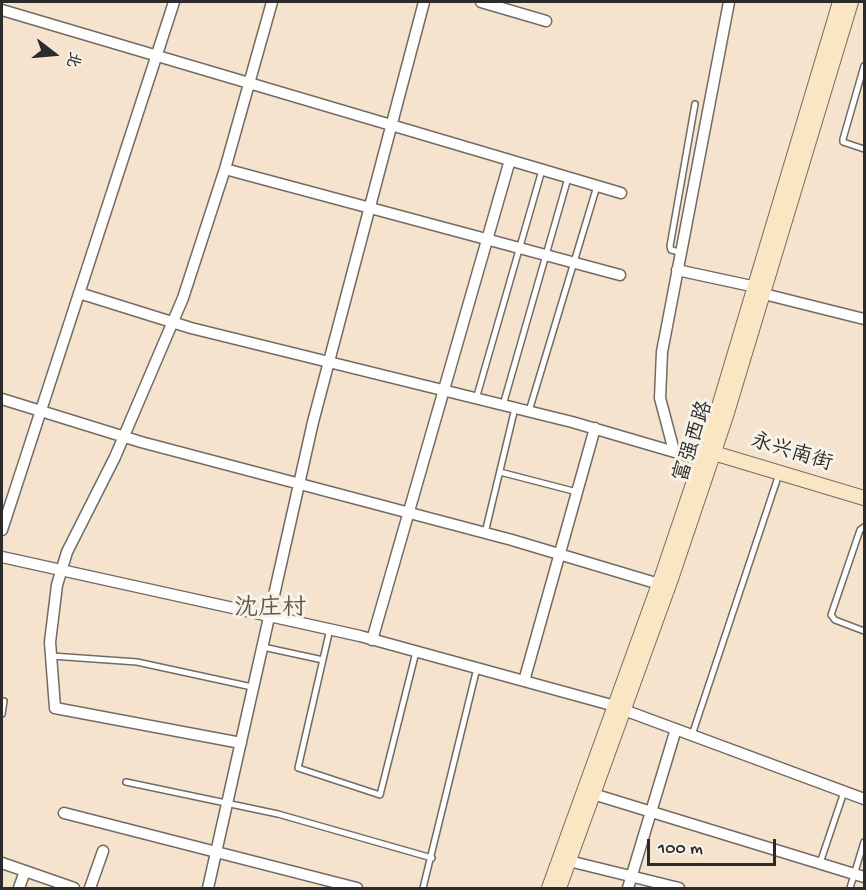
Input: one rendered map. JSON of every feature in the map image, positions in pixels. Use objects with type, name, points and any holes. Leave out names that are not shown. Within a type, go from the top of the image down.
[{"type":"main road","name":"富强西路","points":[[760,291],[840,2]]},
{"type":"main road","name":"富强西路","points":[[549,888],[619,708],[709,450],[850,2]]},
{"type":"main road","name":"富强西路","points":[[559,888],[593,794],[659,584],[709,450]]},
{"type":"main road","name":"永兴南街","points":[[709,450],[864,498]]},
{"type":"main road","name":"永兴南街","points":[[709,450],[864,490]]},
{"type":"street","points":[[2,530],[174,2]]},
{"type":"street","points":[[241,743],[55,708],[51,656],[53,612],[67,552],[124,437],[173,322],[225,169],[272,2]]},
{"type":"street","points":[[208,888],[328,363],[424,2]]},
{"type":"street","points":[[481,2],[546,21]]},
{"type":"street","points":[[674,451],[663,412],[659,381],[680,252],[729,2]]},
{"type":"street","points":[[2,10],[621,193]]},
{"type":"street","points":[[372,640],[510,160]]},
{"type":"street","points":[[225,169],[620,275]]},
{"type":"street","points":[[677,270],[864,319]]},
{"type":"street","points":[[79,293],[173,322],[328,363],[529,411],[674,451],[709,450]]},
{"type":"street","points":[[2,399],[124,437],[485,533],[659,584]]},
{"type":"street","points":[[524,681],[595,429]]},
{"type":"street","points":[[2,557],[61,572],[330,629],[524,681],[619,708],[864,799]]},
{"type":"street","points":[[628,888],[676,729]]},
{"type":"street","points":[[593,794],[652,810],[859,875]]},
{"type":"street","points":[[64,813],[357,888]]},
{"type":"street","points":[[90,888],[103,851]]},
{"type":"street","points":[[569,861],[679,888]]},
{"type":"street","points":[[2,863],[74,888]]},
{"type":"street","points":[[19,888],[25,871]]},
{"type":"lane","points":[[864,66],[843,142],[864,149]]},
{"type":"lane","points":[[680,252],[671,250],[670,246],[695,105]]},
{"type":"lane","points":[[477,399],[542,170]]},
{"type":"lane","points":[[502,405],[568,178]]},
{"type":"lane","points":[[529,411],[597,186]]},
{"type":"lane","points":[[485,533],[515,408]]},
{"type":"lane","points":[[500,472],[577,492]]},
{"type":"lane","points":[[692,735],[780,472]]},
{"type":"lane","points":[[864,527],[860,530],[831,615],[835,620],[864,631]]},
{"type":"lane","points":[[330,629],[298,768],[380,795],[416,652]]},
{"type":"lane","points":[[263,647],[323,660]]},
{"type":"lane","points":[[51,656],[137,662],[254,687]]},
{"type":"lane","points":[[423,888],[477,668]]},
{"type":"lane","points":[[2,714],[4,701]]},
{"type":"lane","points":[[126,782],[278,814],[432,858]]},
{"type":"lane","points":[[820,863],[844,792]]},
{"type":"lane","points":[[850,888],[859,875],[864,842]]},
{"type":"district","name":"沈庄村","points":[[270,610]]}]
